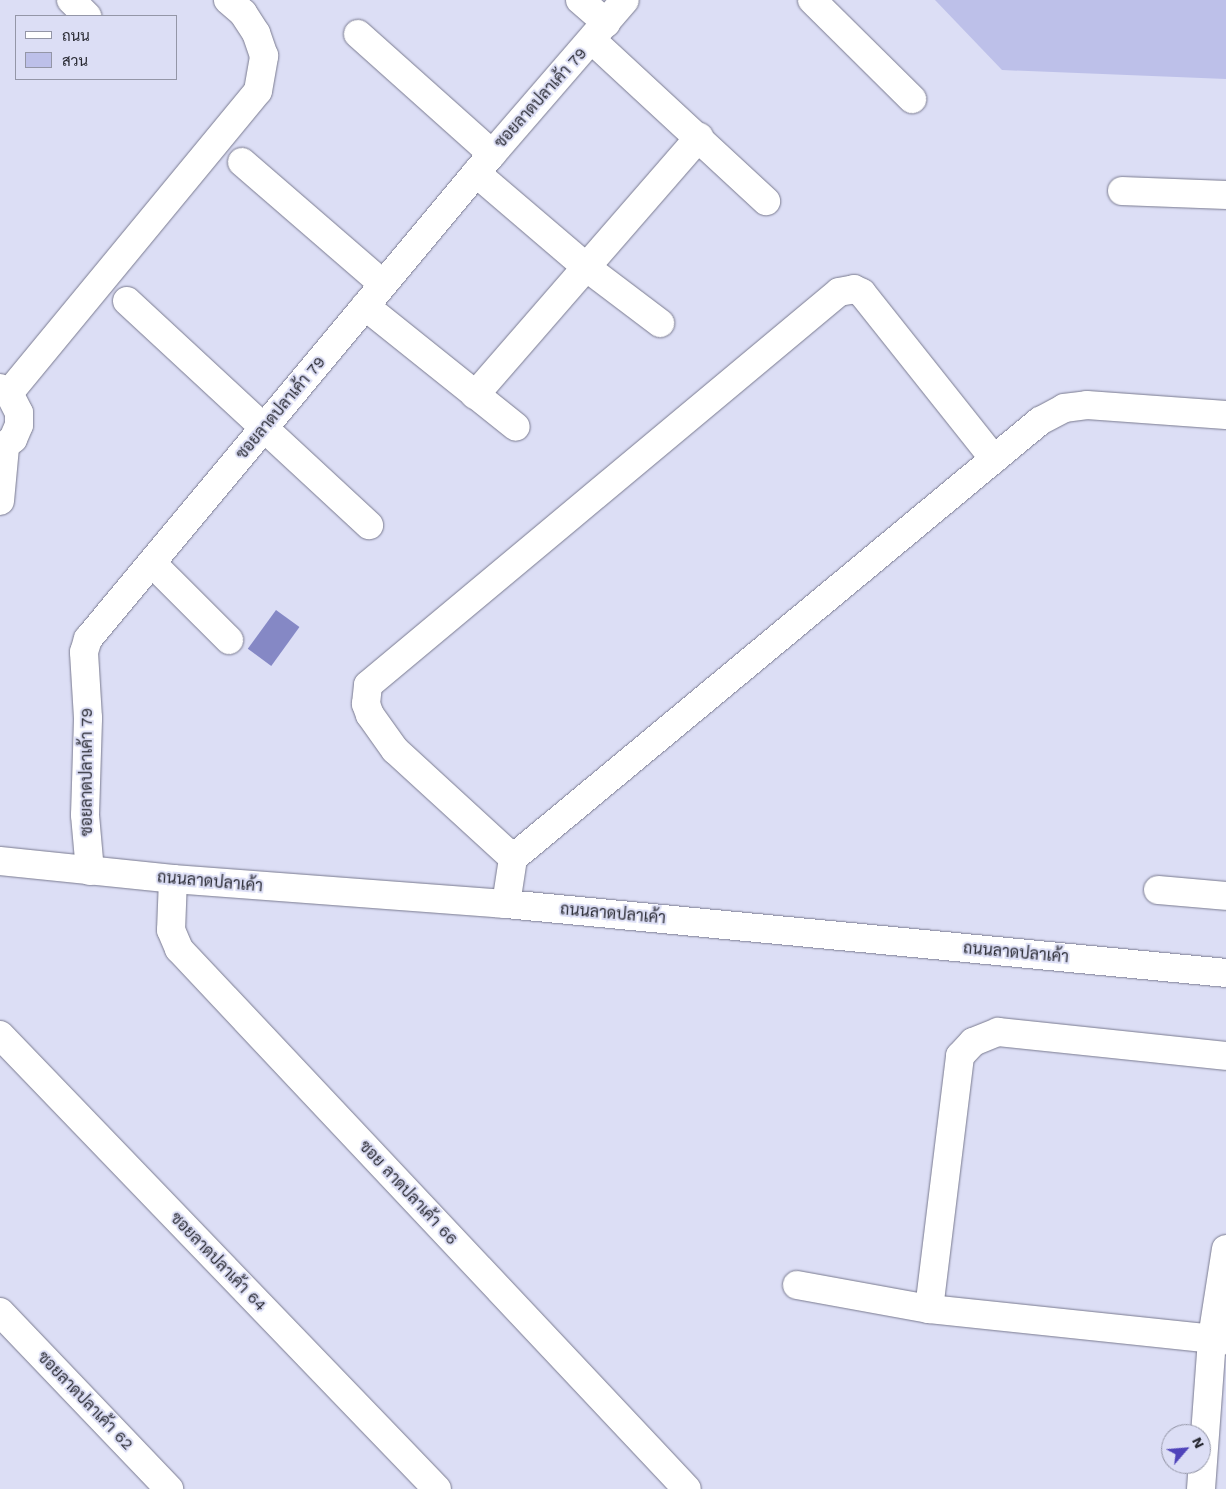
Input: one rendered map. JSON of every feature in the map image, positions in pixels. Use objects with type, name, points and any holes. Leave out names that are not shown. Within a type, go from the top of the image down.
[{"type":"street","points":[[72,0],[86,15]]},
{"type":"street","points":[[0,501],[2,448],[14,439],[19,425],[19,413],[4,390],[258,91],[263,74],[261,48],[248,20],[228,0]]},
{"type":"street","points":[[580,0],[600,32],[699,137],[766,201]]},
{"type":"street","name":"ซอยลาดปลาเค้า 79","points":[[90,871],[85,815],[88,718],[84,652],[88,639],[383,284],[484,164],[600,32],[625,0]]},
{"type":"street","points":[[812,0],[912,99]]},
{"type":"street","points":[[358,34],[586,266],[660,323]]},
{"type":"street","points":[[475,395],[699,137]]},
{"type":"street","points":[[242,162],[383,284]]},
{"type":"street","points":[[1122,192],[1226,194]]},
{"type":"street","points":[[513,858],[395,750],[370,715],[366,704],[368,685],[839,292],[854,289],[862,293],[994,459]]},
{"type":"street","points":[[127,301],[369,525]]},
{"type":"street","points":[[365,306],[516,427]]},
{"type":"street","points":[[506,904],[513,858],[1040,421],[1064,408],[1087,405],[1226,415]]},
{"type":"street","points":[[152,562],[229,640]]},
{"type":"street","name":"ถนนลาดปลาเค้า","points":[[0,861],[173,879],[506,904],[1226,973]]},
{"type":"street","name":"ซอย ลาดปลาเค้า 66","points":[[173,879],[171,930],[179,949],[687,1489]]},
{"type":"street","points":[[1158,890],[1226,896]]},
{"type":"street","points":[[929,1309],[960,1056],[973,1042],[998,1032],[1226,1056]]},
{"type":"street","name":"ซอยลาดปลาเค้า 64","points":[[0,1035],[437,1489]]},
{"type":"street","points":[[1201,1489],[1219,1339],[1226,1249]]},
{"type":"street","points":[[797,1285],[929,1309],[1219,1339]]},
{"type":"street","name":"ซอยลาดปลาเค้า 62","points":[[0,1312],[169,1489]]},
{"type":"green space","points":[[935,0],[1226,0],[1226,79],[1002,70]]},
{"type":"shaded area","points":[[276,610],[299,627],[271,666],[248,649]]}]
